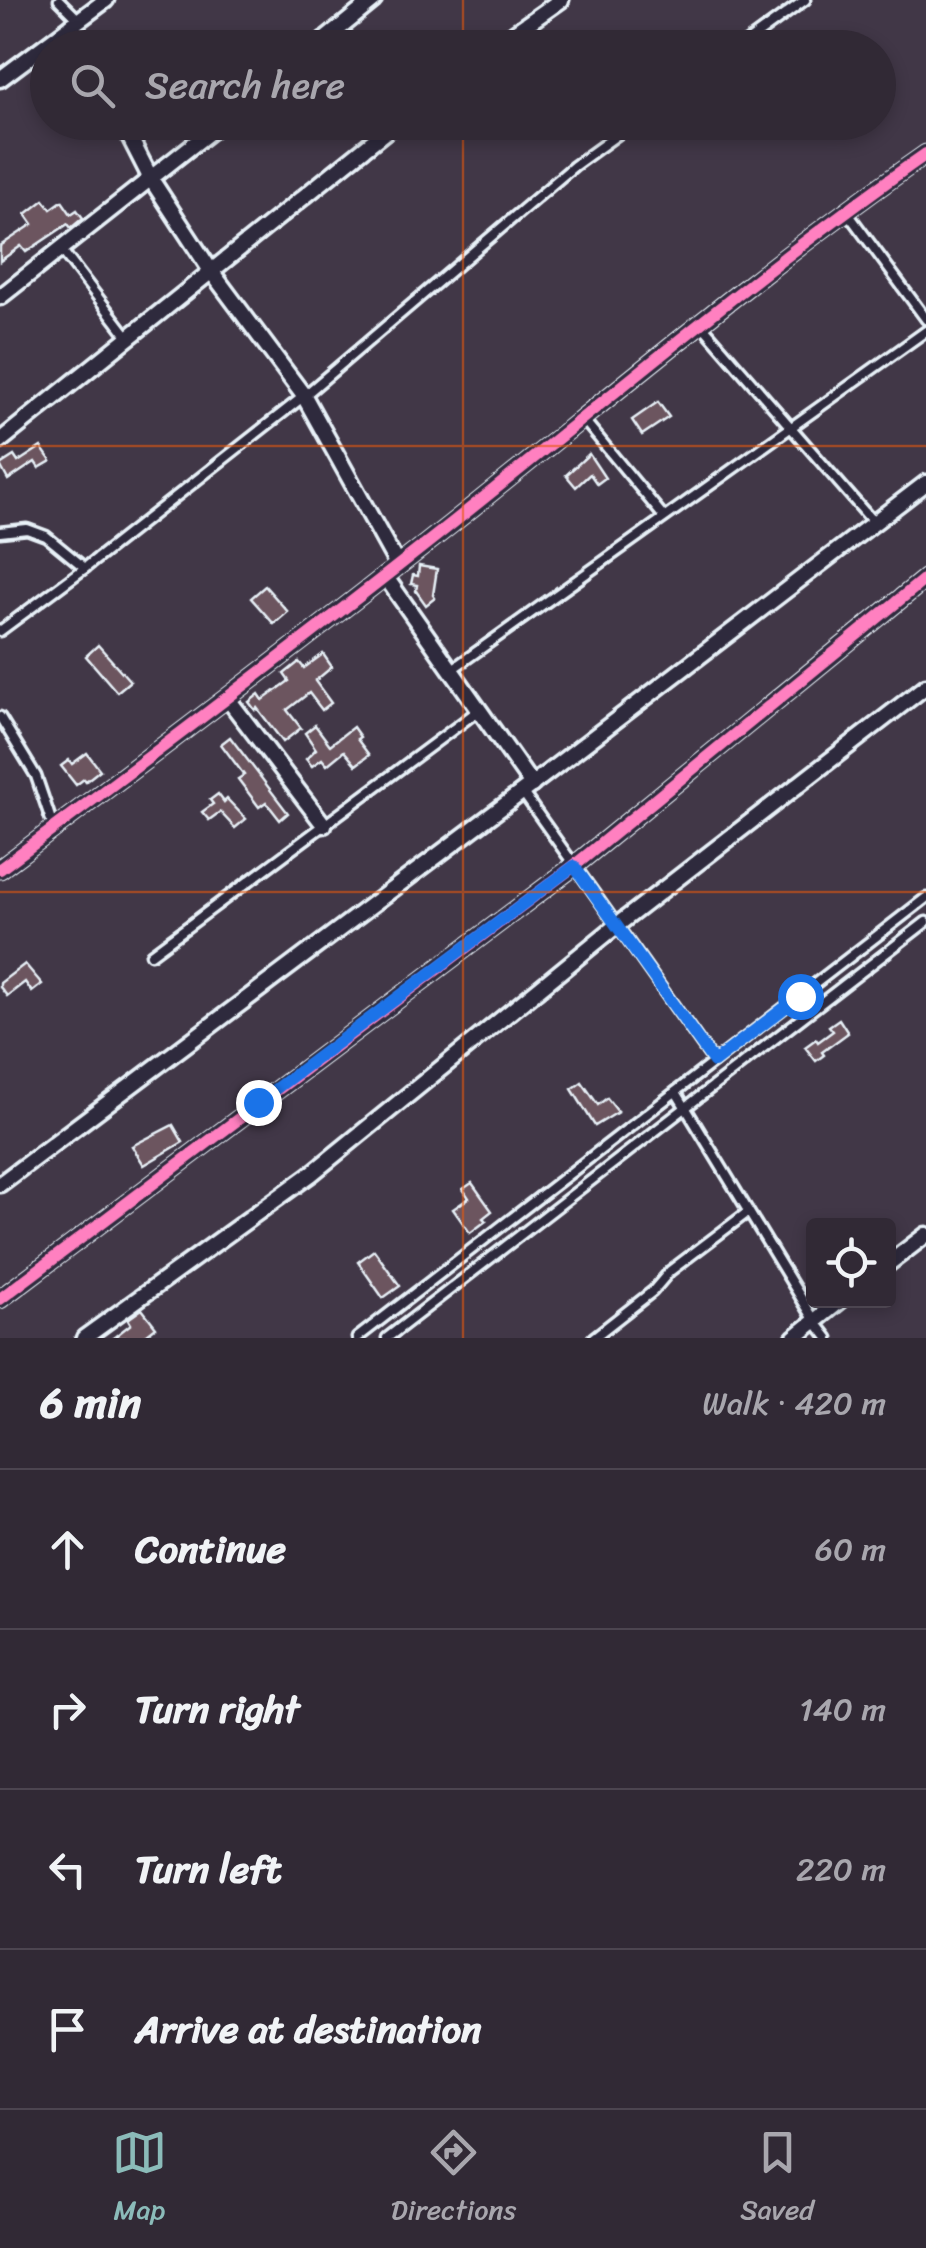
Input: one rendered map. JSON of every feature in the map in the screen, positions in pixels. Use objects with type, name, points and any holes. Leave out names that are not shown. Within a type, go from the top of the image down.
[{"type":"street","points":[[64,30],[106,0]]},
{"type":"street","points":[[337,30],[374,0]]},
{"type":"street","points":[[518,30],[561,0]]},
{"type":"street","points":[[75,22],[77,30]]},
{"type":"street","points":[[0,79],[30,56]]},
{"type":"street","points":[[131,140],[151,179],[211,271],[304,396],[398,566]]},
{"type":"street","points":[[0,297],[200,140]]},
{"type":"street","points":[[0,441],[375,140]]},
{"type":"street","points":[[0,869],[228,699],[702,324],[926,154]]},
{"type":"street","points":[[0,1184],[926,483]]},
{"type":"street","points":[[384,576],[479,710],[527,788]]},
{"type":"street","points":[[0,1299],[574,866],[926,578]]},
{"type":"street","points":[[84,1338],[311,1174],[616,926],[926,686]]},
{"type":"street","points":[[228,699],[324,825]]},
{"type":"street","points":[[896,1258],[926,1234]]},
{"type":"street","points":[[794,1338],[832,1308]]},
{"type":"lane","points":[[59,0],[75,22]]},
{"type":"lane","points":[[764,30],[804,0]]},
{"type":"lane","points":[[0,631],[304,396],[574,166],[610,140]]},
{"type":"lane","points":[[846,212],[926,319]]},
{"type":"lane","points":[[60,248],[129,338]]},
{"type":"lane","points":[[702,324],[874,523]]},
{"type":"lane","points":[[451,670],[926,331]]},
{"type":"lane","points":[[583,419],[664,518]]},
{"type":"lane","points":[[3,534],[27,529],[46,536],[85,568]]},
{"type":"lane","points":[[151,954],[479,710]]},
{"type":"lane","points":[[0,717],[36,776],[54,829]]},
{"type":"lane","points":[[527,788],[574,866],[714,1062]]},
{"type":"lane","points":[[358,1338],[926,898]]},
{"type":"lane","points":[[387,1338],[926,922]]},
{"type":"lane","points":[[800,996],[810,1012]]},
{"type":"lane","points":[[676,1092],[828,1338]]},
{"type":"lane","points":[[605,1146],[615,1162]]},
{"type":"lane","points":[[593,1338],[653,1291],[670,1271],[748,1212]]},
{"type":"lane","points":[[474,1248],[484,1263]]},
{"type":"lane","points":[[393,1310],[404,1326]]},
{"type":"building","points":[[44,200],[51,209],[62,201],[71,214],[77,210],[83,218],[26,252],[21,246],[0,261],[0,246],[33,224],[26,214]]},
{"type":"building","points":[[658,402],[669,417],[642,435],[632,420]]},
{"type":"building","points":[[41,447],[51,461],[39,468],[35,462],[8,480],[0,465],[14,456],[18,462]]},
{"type":"building","points":[[589,454],[605,478],[597,484],[590,474],[576,487],[566,475]]},
{"type":"building","points":[[419,566],[437,569],[435,598],[426,605],[416,591],[417,585],[411,584],[413,575],[418,576]]},
{"type":"building","points":[[265,586],[288,612],[274,624],[251,598]]},
{"type":"building","points":[[98,645],[130,681],[117,692],[86,656]]},
{"type":"building","points":[[323,654],[332,667],[315,681],[331,703],[322,710],[309,693],[287,710],[301,728],[283,742],[249,702],[259,694],[263,700],[289,681],[284,674],[299,662],[304,668]]},
{"type":"building","points":[[315,725],[330,745],[353,727],[369,755],[356,765],[344,751],[327,765],[322,759],[312,766],[306,759],[316,749],[305,733]]},
{"type":"building","points":[[230,737],[288,813],[280,820],[266,802],[259,807],[238,779],[244,775],[221,744]]},
{"type":"building","points":[[87,753],[100,770],[76,785],[61,766],[69,760],[72,764]]},
{"type":"building","points":[[218,794],[246,819],[235,828],[220,812],[209,820],[202,812]]},
{"type":"building","points":[[25,964],[42,984],[32,992],[25,982],[7,996],[0,983]]},
{"type":"building","points":[[839,1019],[848,1033],[816,1061],[805,1047],[833,1031],[829,1026]]},
{"type":"building","points":[[582,1082],[598,1105],[607,1098],[618,1112],[595,1126],[572,1089]]},
{"type":"building","points":[[173,1125],[183,1142],[144,1165],[132,1146]]},
{"type":"building","points":[[472,1183],[492,1211],[470,1233],[453,1209],[469,1198],[463,1189]]},
{"type":"building","points":[[374,1250],[400,1286],[383,1298],[358,1262]]},
{"type":"building","points":[[142,1309],[156,1327],[142,1338],[113,1338],[131,1324],[128,1319]]},
{"type":"cycle path","points":[[0,869],[354,601],[752,283],[926,154]]},
{"type":"cycle path","points":[[0,1299],[574,866],[926,578]]},
{"type":"route","points":[[258,1102],[574,866],[714,1062],[800,996]]}]
